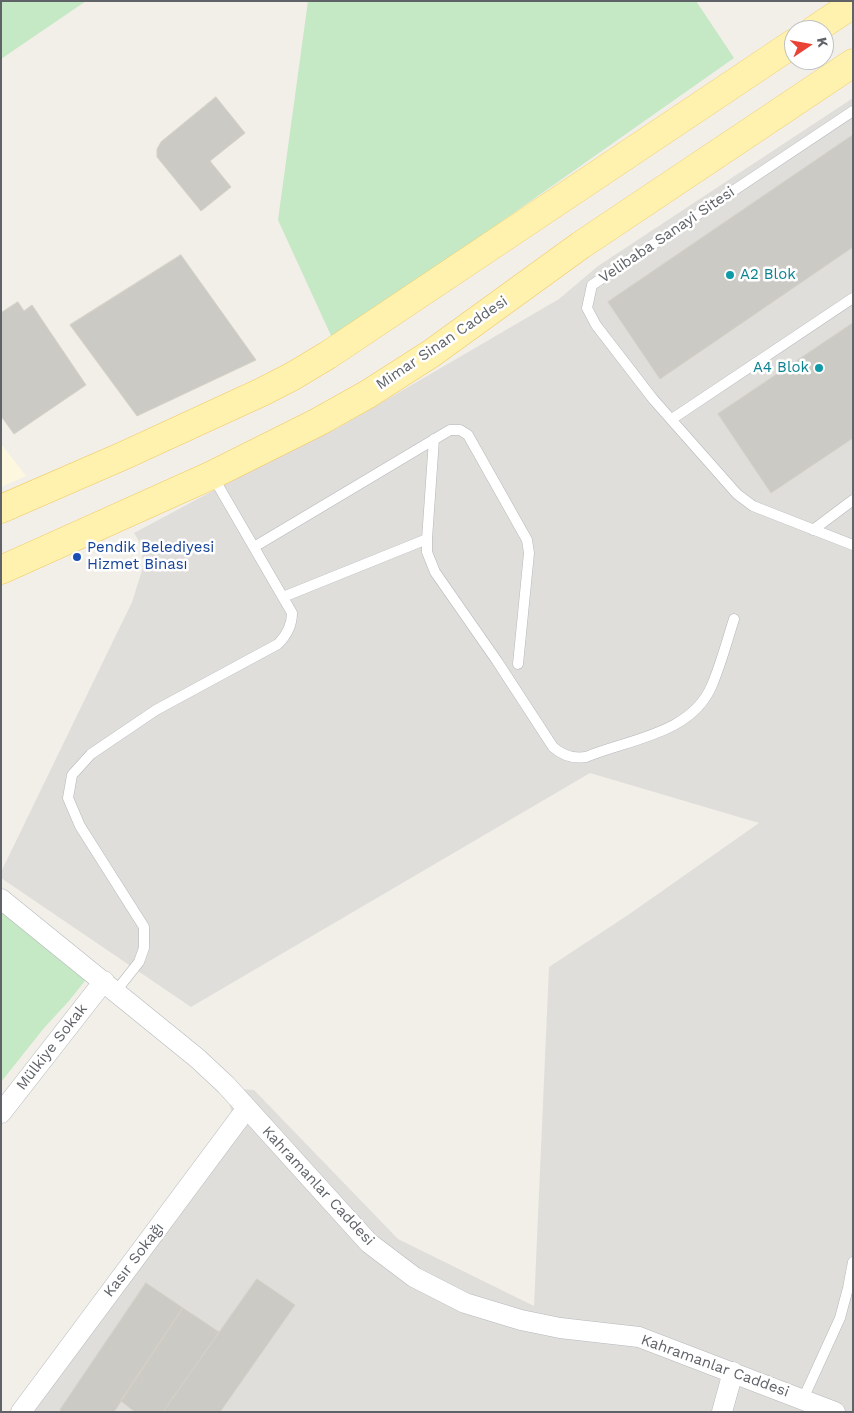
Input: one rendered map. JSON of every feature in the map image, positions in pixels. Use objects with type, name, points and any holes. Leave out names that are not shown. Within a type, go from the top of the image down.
[{"type":"main road","points":[[829,20],[853,4]]},
{"type":"main road","points":[[1,508],[126,455],[293,376],[328,355],[784,50]]},
{"type":"main road","name":"Mimar Sinan Caddesi","points":[[1,570],[212,475],[318,422],[368,394],[432,353],[581,245],[853,63]]},
{"type":"street","name":"Kahramanlar Caddesi","points":[[1,899],[197,1058],[226,1085],[369,1243],[414,1277],[466,1303],[521,1320],[560,1328],[639,1337],[835,1412]]},
{"type":"street","name":"Mülkiye Sokak","points":[[1,1113],[110,986]]},
{"type":"street","name":"Kasır Sokağı","points":[[21,1412],[247,1108]]},
{"type":"street","points":[[722,1412],[733,1372]]},
{"type":"lane","name":"Velibaba Sanayi Sitesi","points":[[853,111],[592,286],[587,308],[596,325],[653,399],[737,494],[753,506],[853,545]]},
{"type":"lane","points":[[672,419],[853,298]]},
{"type":"lane","points":[[254,547],[450,430],[456,429],[465,432],[528,540],[529,553],[518,664]]},
{"type":"lane","points":[[434,439],[427,539],[428,552],[435,572],[560,754],[578,758],[586,757],[666,729],[681,722],[694,712],[712,686],[734,619]]},
{"type":"lane","points":[[110,986],[139,962],[144,948],[144,928],[80,826],[68,798],[72,775],[92,754],[156,710],[278,644],[285,637],[292,620],[292,613],[212,475]]},
{"type":"lane","points":[[813,530],[853,500]]},
{"type":"lane","points":[[283,597],[427,539]]},
{"type":"lane","points":[[803,1399],[840,1318],[853,1262]]},
{"type":"shaded area","points":[[853,98],[853,1412],[31,1412],[238,1135],[225,1088],[254,1090],[398,1239],[534,1306],[549,967],[628,915],[759,823],[590,773],[191,1007],[1,878],[1,872],[132,602],[144,564],[139,541],[134,533],[278,456],[338,428],[559,299],[598,266]]},
{"type":"shaded area","points":[[1,444],[26,476],[1,487]]},
{"type":"green space","points":[[1,1],[86,1],[1,59]]},
{"type":"green space","points":[[308,1],[696,1],[734,58],[333,340],[278,220]]},
{"type":"green space","points":[[1,900],[92,972],[1,1082]]},
{"type":"building","points":[[216,97],[245,133],[210,161],[231,187],[201,211],[157,157],[157,149],[161,142]]},
{"type":"building","name":"A2 Blok","points":[[853,135],[853,247],[660,379],[608,302]]},
{"type":"building","points":[[181,255],[256,360],[137,416],[70,325]]},
{"type":"building","points":[[18,302],[24,311],[32,305],[86,385],[14,434],[1,416],[1,313]]},
{"type":"building","name":"A4 Blok","points":[[853,323],[853,438],[771,493],[718,414]]},
{"type":"building","points":[[257,1279],[295,1305],[220,1412],[163,1412]]},
{"type":"building","points":[[146,1283],[183,1308],[114,1412],[62,1412],[60,1410]]},
{"type":"building","points":[[183,1308],[219,1332],[163,1412],[135,1412],[121,1401]]},
{"type":"place","name":"A2 Blok","points":[[730,275]]},
{"type":"place","name":"A4 Blok","points":[[819,368]]},
{"type":"place","name":"Pendik Belediyesi Hizmet Binası","points":[[77,557]]}]
